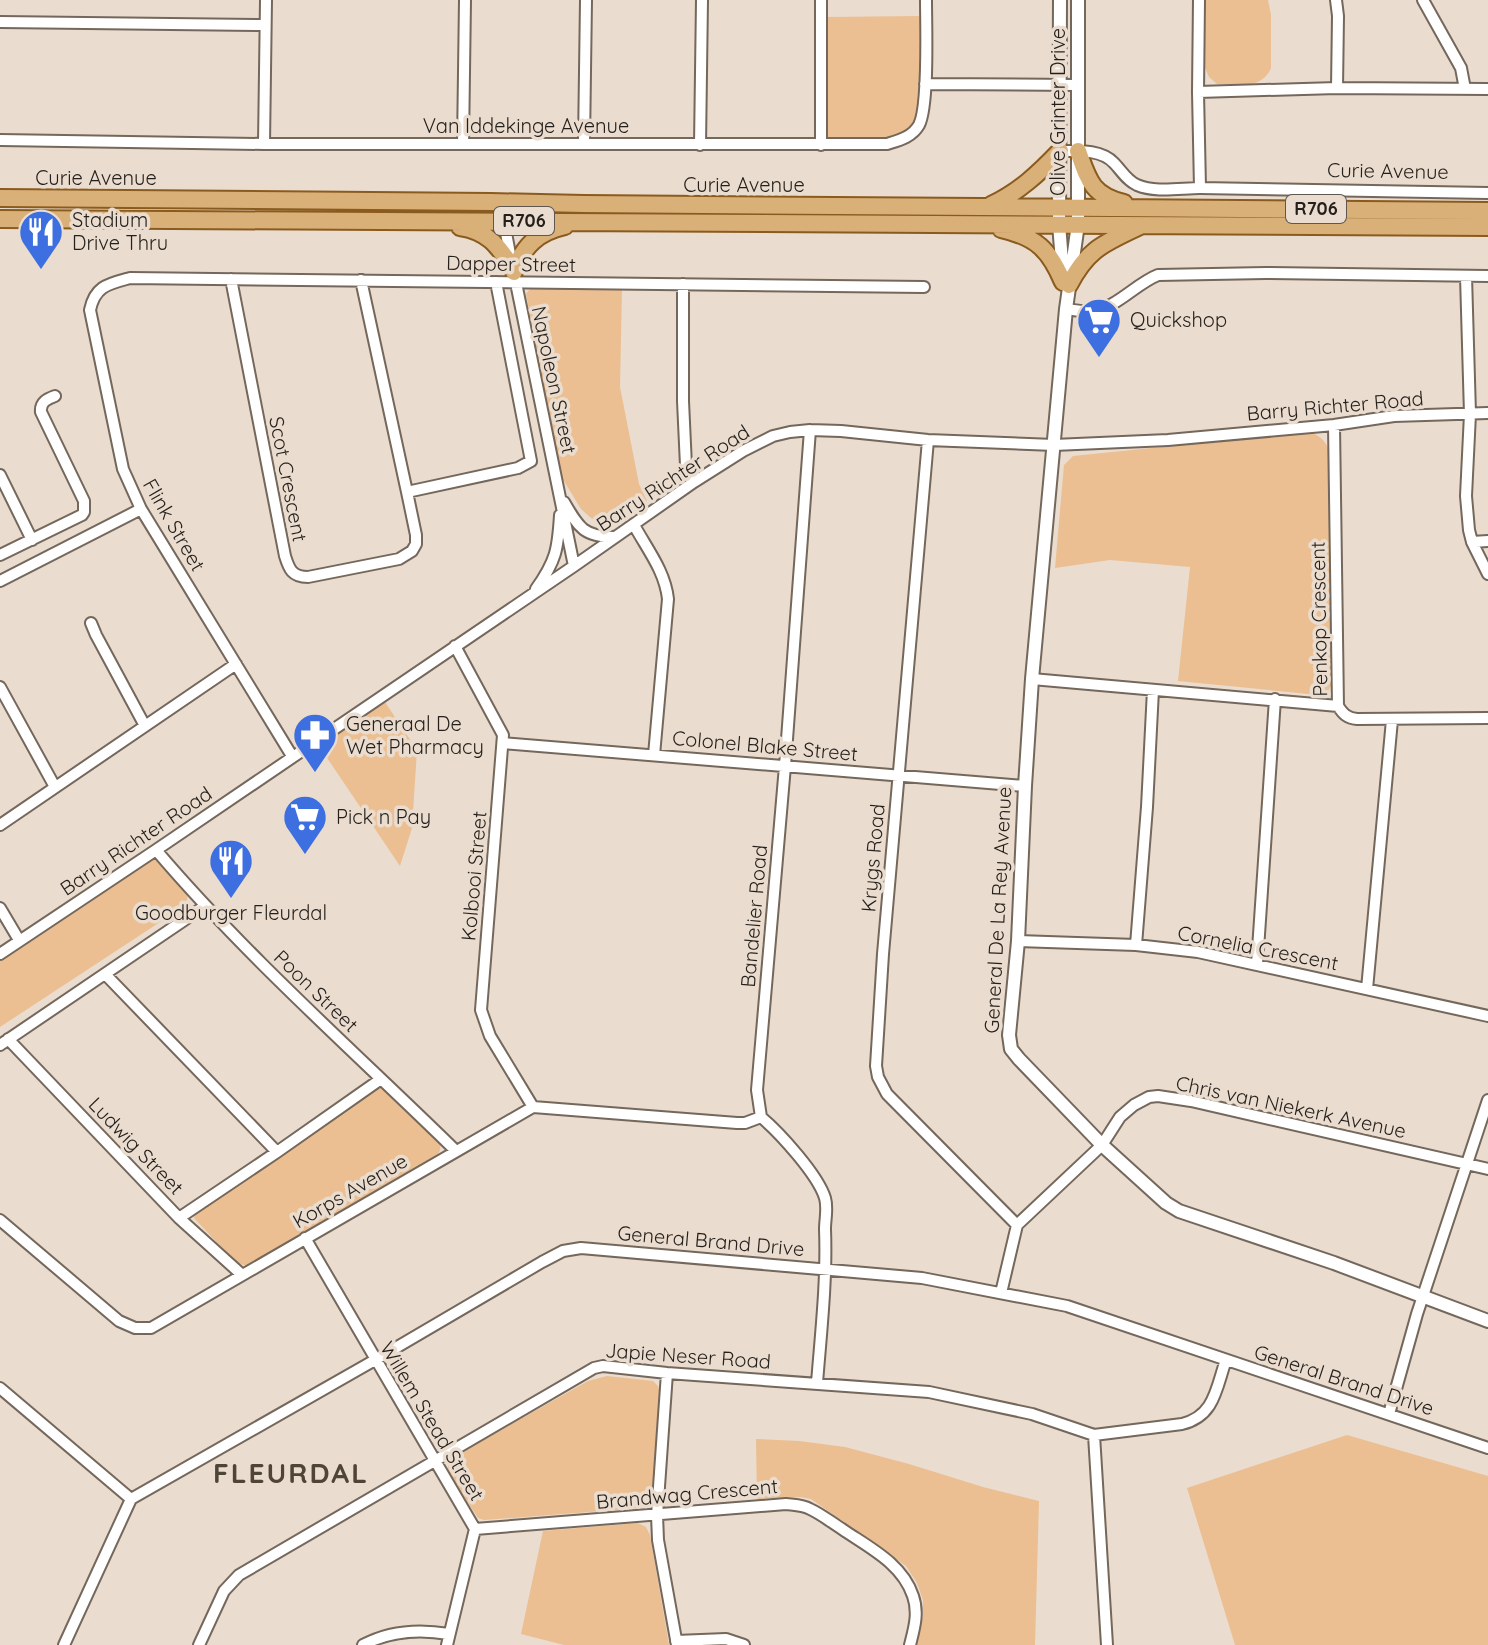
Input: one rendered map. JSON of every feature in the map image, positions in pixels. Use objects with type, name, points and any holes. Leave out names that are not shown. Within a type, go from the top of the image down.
[{"type":"main road","points":[[986,207],[1026,184],[1060,151]]},
{"type":"main road","points":[[978,223],[1017,233],[1035,242],[1045,249],[1066,283],[1100,246],[1144,216],[1101,193],[1090,182],[1078,151]]},
{"type":"main road","name":"Curie Avenue","points":[[0,198],[986,207],[1078,216],[1488,211]]},
{"type":"main road","name":"Curie Avenue","points":[[0,219],[978,223],[1059,215]]},
{"type":"main road","name":"Curie Avenue","points":[[1144,216],[1488,227]]},
{"type":"main road","points":[[412,221],[466,227],[483,233],[495,244],[514,274]]},
{"type":"main road","points":[[514,274],[524,250],[543,233],[561,227],[602,222]]},
{"type":"street","points":[[264,144],[266,0]]},
{"type":"street","points":[[463,144],[465,0]]},
{"type":"street","points":[[584,143],[586,0]]},
{"type":"street","points":[[700,145],[702,0]]},
{"type":"street","points":[[821,0],[821,145]]},
{"type":"street","name":"Van Iddekinge Avenue","points":[[0,140],[264,144],[887,144],[908,136],[921,122],[925,84],[926,0]]},
{"type":"street","name":"Olive Grinter Drive","points":[[1059,215],[1060,0]]},
{"type":"street","name":"Olive Grinter Drive","points":[[1078,0],[1078,216]]},
{"type":"street","points":[[1199,0],[1200,188]]},
{"type":"street","points":[[1336,0],[1337,88]]},
{"type":"street","points":[[1423,0],[1461,68],[1465,89]]},
{"type":"street","points":[[0,22],[265,25]]},
{"type":"street","points":[[925,84],[1077,85]]},
{"type":"street","points":[[1198,92],[1337,88],[1488,89]]},
{"type":"street","name":"Curie Avenue","points":[[1060,151],[1100,154],[1112,160],[1131,182],[1159,189],[1488,193]]},
{"type":"street","name":"Napoleon Street","points":[[500,202],[574,566]]},
{"type":"street","name":"General De La Rey Avenue","points":[[1059,215],[1066,309],[1032,679],[1018,941],[1009,1035],[1011,1049],[1102,1145],[1179,1211],[1334,1263],[1488,1321]]},
{"type":"street","name":"General De La Rey Avenue","points":[[1066,283],[1078,216]]},
{"type":"street","name":"Dapper Street","points":[[100,289],[130,278],[496,282],[514,274],[683,284],[924,287]]},
{"type":"street","points":[[1066,309],[1095,311],[1158,275],[1488,276]]},
{"type":"street","points":[[1466,276],[1470,414],[1466,496],[1472,542],[1488,574]]},
{"type":"street","name":"Scot Crescent","points":[[231,279],[285,556],[293,574],[299,577],[399,559],[407,556],[416,544],[361,280]]},
{"type":"street","name":"Napoleon Street","points":[[407,492],[518,468],[531,461],[496,282]]},
{"type":"street","points":[[683,284],[686,466],[694,482]]},
{"type":"street","name":"Flink Street","points":[[100,289],[93,298],[90,310],[123,469],[141,509],[292,756]]},
{"type":"street","points":[[0,555],[82,515],[85,509],[41,412],[44,401],[55,396]]},
{"type":"street","name":"Barry Richter Road","points":[[0,954],[694,482],[763,440],[810,430],[928,440],[1054,445],[1168,440],[1334,425],[1394,416],[1488,413]]},
{"type":"street","name":"Penkop Crescent","points":[[1334,425],[1338,706],[1350,718],[1488,718]]},
{"type":"street","name":"Bandelier Road","points":[[761,1117],[757,1090],[758,1062],[785,766],[810,430]]},
{"type":"street","name":"Krygs Road","points":[[928,440],[876,1066],[882,1086],[894,1101],[1017,1225]]},
{"type":"street","points":[[0,475],[32,540]]},
{"type":"street","points":[[557,482],[565,503],[583,530],[597,537],[615,537]]},
{"type":"street","points":[[532,594],[549,571],[557,548],[561,500]]},
{"type":"street","points":[[0,581],[141,509]]},
{"type":"street","points":[[634,525],[661,572],[668,599],[654,755]]},
{"type":"street","points":[[1472,542],[1488,541]]},
{"type":"street","points":[[91,623],[145,726]]},
{"type":"street","name":"Kolbooi Street","points":[[455,646],[500,728],[503,743],[481,1010],[490,1036],[533,1107]]},
{"type":"street","points":[[0,825],[236,664]]},
{"type":"street","points":[[1032,679],[1338,706]]},
{"type":"street","points":[[0,687],[55,787]]},
{"type":"street","points":[[1136,945],[1153,690]]},
{"type":"street","points":[[1257,964],[1275,699]]},
{"type":"street","points":[[1367,989],[1392,720]]},
{"type":"street","name":"Colonel Blake Street","points":[[503,743],[1025,786]]},
{"type":"street","name":"Poon Street","points":[[156,850],[205,906],[456,1151]]},
{"type":"street","points":[[4,1042],[205,906]]},
{"type":"street","points":[[0,908],[19,940]]},
{"type":"street","name":"Cornelia Crescent","points":[[1018,941],[1136,945],[1198,952],[1488,1016]]},
{"type":"street","points":[[105,974],[277,1152]]},
{"type":"street","name":"Ludwig Street","points":[[4,1042],[179,1218],[241,1274]]},
{"type":"street","points":[[179,1218],[381,1079]]},
{"type":"street","name":"Chris van Niekerk Avenue","points":[[1017,1225],[1102,1145],[1120,1117],[1142,1099],[1158,1096],[1488,1169]]},
{"type":"street","points":[[1389,1414],[1423,1297],[1488,1100]]},
{"type":"street","points":[[533,1107],[737,1123],[761,1117],[775,1129],[824,1196],[826,1207],[826,1268],[817,1383]]},
{"type":"street","name":"Korps Avenue","points":[[0,1220],[119,1321],[135,1328],[151,1328],[533,1107]]},
{"type":"street","points":[[1001,1293],[1017,1225]]},
{"type":"street","name":"Willem Stead Street","points":[[305,1238],[475,1529],[448,1640],[436,1632],[400,1633],[380,1636],[363,1645]]},
{"type":"street","name":"General Brand Drive","points":[[131,1499],[563,1251],[581,1248],[922,1278],[1067,1306],[1488,1448]]},
{"type":"street","name":"Japie Neser Road","points":[[199,1645],[224,1591],[239,1575],[594,1368],[603,1366],[929,1392],[1032,1414],[1094,1435],[1195,1420],[1208,1409],[1226,1360]]},
{"type":"street","points":[[667,1373],[657,1515],[658,1540],[676,1643],[726,1639],[744,1645]]},
{"type":"street","points":[[0,1388],[131,1499],[64,1645]]},
{"type":"street","points":[[1094,1435],[1107,1645]]},
{"type":"street","name":"Brandwag Crescent","points":[[475,1529],[786,1504],[809,1508],[890,1561],[900,1573],[916,1608],[910,1645]]},
{"type":"shaded area","points":[[1205,0],[1268,0],[1271,68],[1262,80],[1248,84],[1217,84],[1209,77],[1204,65]]},
{"type":"shaded area","points":[[921,16],[921,108],[916,124],[902,136],[883,141],[834,141],[827,137],[827,17]]},
{"type":"shaded area","points":[[532,286],[622,288],[620,387],[639,484],[647,501],[617,524],[591,518],[581,509],[561,476],[526,294]]},
{"type":"shaded area","points":[[1310,432],[1323,440],[1330,454],[1332,684],[1327,693],[1319,695],[1178,681],[1190,567],[1110,560],[1055,568],[1064,465],[1073,456]]},
{"type":"shaded area","points":[[383,699],[417,750],[412,828],[400,866],[317,743]]},
{"type":"shaded area","points":[[153,858],[159,860],[188,894],[186,905],[0,1027],[0,954]]},
{"type":"shaded area","points":[[377,1086],[385,1088],[439,1140],[437,1156],[248,1266],[236,1263],[194,1218],[196,1209]]},
{"type":"shaded area","points":[[607,1376],[653,1381],[658,1386],[661,1396],[651,1498],[647,1503],[640,1508],[478,1518],[448,1473],[453,1457],[588,1381]]},
{"type":"shaded area","points":[[1347,1435],[1488,1476],[1488,1645],[1235,1645],[1187,1488]]},
{"type":"shaded area","points":[[756,1439],[845,1447],[1039,1501],[1035,1645],[916,1645],[923,1616],[923,1600],[906,1566],[811,1499],[757,1499]]},
{"type":"shaded area","points":[[638,1523],[646,1527],[650,1535],[669,1645],[564,1645],[521,1634],[543,1531]]},
{"type":"place","name":"Stadium Drive Thru","points":[[41,271]]},
{"type":"place","name":"Quickshop","points":[[1099,359]]},
{"type":"place","name":"Generaal De Wet Pharmacy","points":[[315,774]]},
{"type":"place","name":"Pick n Pay","points":[[305,856]]},
{"type":"place","name":"Goodburger Fleurdal","points":[[231,900]]},
{"type":"district","name":"FLEURDAL","points":[[291,1473]]}]
